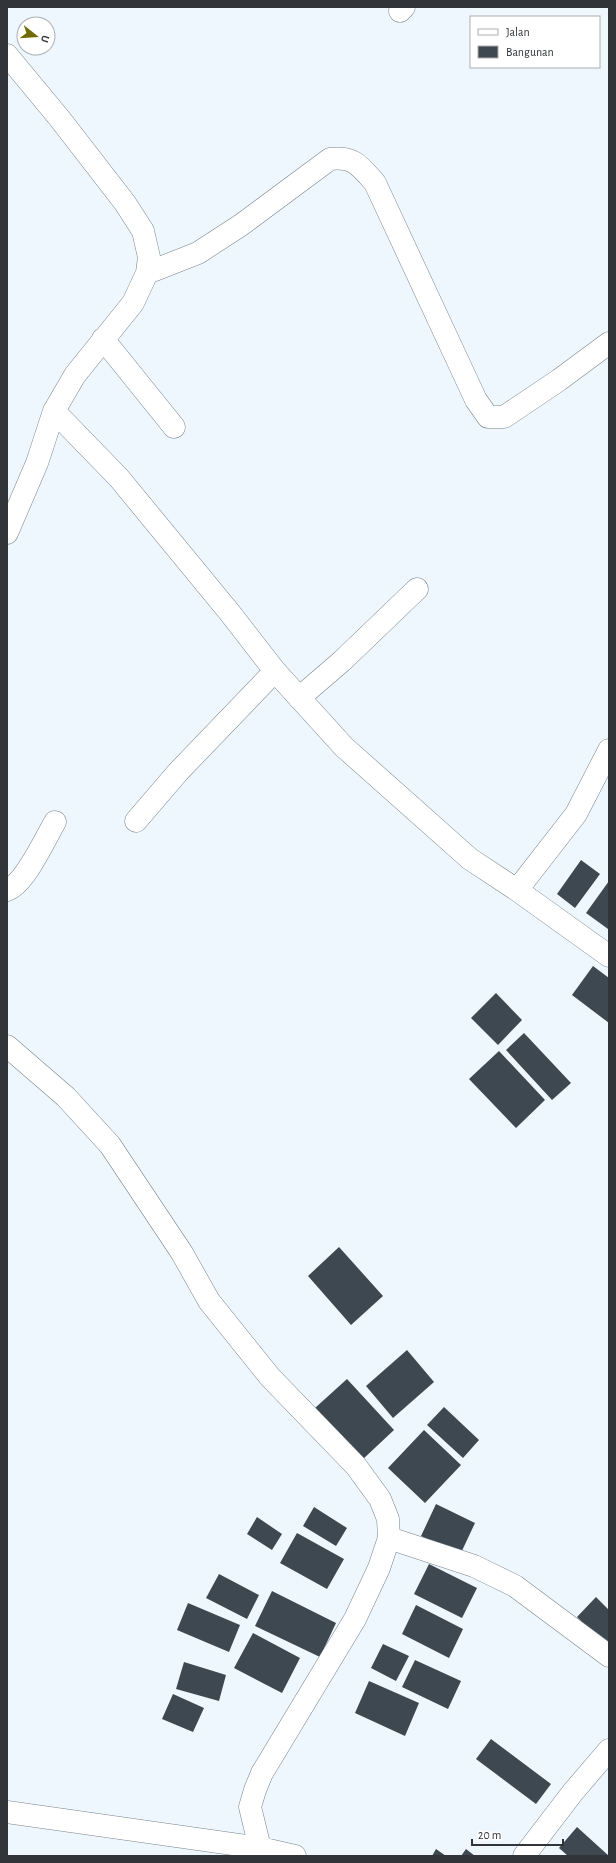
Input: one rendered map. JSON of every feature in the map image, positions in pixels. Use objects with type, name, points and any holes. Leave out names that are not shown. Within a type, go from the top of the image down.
[{"type":"street","points":[[7,55],[60,119],[128,208],[143,231],[149,257],[147,273],[133,303],[75,375],[54,412],[37,463],[7,533]]},
{"type":"street","points":[[147,273],[198,253],[241,226],[330,159],[344,157],[360,166],[375,183],[476,400],[488,417],[504,417],[559,380],[609,343]]},
{"type":"street","points":[[103,339],[174,427]]},
{"type":"street","points":[[54,412],[120,478],[230,613],[275,671],[344,747],[470,859],[517,890],[609,956]]},
{"type":"street","points":[[299,698],[342,661],[417,590]]},
{"type":"street","points":[[136,821],[178,772],[275,671]]},
{"type":"street","points":[[517,890],[576,814],[609,750]]},
{"type":"street","points":[[7,890],[13,888],[25,873],[55,822]]},
{"type":"street","points":[[7,1046],[66,1097],[110,1145],[182,1253],[209,1301],[270,1377],[356,1466],[380,1499],[388,1519],[389,1538],[379,1568],[355,1619],[262,1773],[250,1807],[260,1848]]},
{"type":"street","points":[[389,1538],[474,1566],[515,1586],[609,1656]]},
{"type":"street","points":[[524,1856],[573,1792],[609,1750]]},
{"type":"street","points":[[7,1812],[260,1848],[295,1856]]},
{"type":"building","points":[[581,860],[600,874],[575,908],[557,894]]},
{"type":"building","points":[[609,881],[609,928],[608,929],[586,913]]},
{"type":"building","points":[[593,966],[609,978],[609,1023],[572,995]]},
{"type":"building","points":[[496,993],[522,1020],[498,1045],[471,1018]]},
{"type":"building","points":[[524,1033],[571,1083],[552,1100],[506,1050]]},
{"type":"building","points":[[499,1051],[545,1100],[516,1128],[469,1079]]},
{"type":"building","points":[[339,1247],[383,1296],[351,1325],[308,1276]]},
{"type":"building","points":[[407,1350],[434,1382],[393,1418],[366,1386]]},
{"type":"building","points":[[347,1379],[394,1430],[362,1460],[315,1408]]},
{"type":"building","points":[[444,1407],[479,1440],[463,1458],[427,1425]]},
{"type":"building","points":[[424,1430],[461,1465],[425,1503],[388,1468]]},
{"type":"building","points":[[436,1504],[475,1523],[460,1555],[421,1536]]},
{"type":"building","points":[[314,1507],[347,1528],[336,1546],[303,1526]]},
{"type":"building","points":[[257,1517],[282,1534],[272,1550],[247,1534]]},
{"type":"building","points":[[297,1533],[344,1559],[327,1589],[280,1563]]},
{"type":"building","points":[[429,1564],[477,1588],[462,1618],[414,1594]]},
{"type":"building","points":[[219,1574],[259,1595],[247,1619],[206,1598]]},
{"type":"building","points":[[272,1591],[336,1623],[320,1657],[255,1626]]},
{"type":"building","points":[[596,1597],[609,1610],[609,1649],[577,1617]]},
{"type":"building","points":[[188,1603],[240,1625],[229,1652],[177,1630]]},
{"type":"building","points":[[416,1605],[463,1629],[449,1658],[402,1634]]},
{"type":"building","points":[[253,1633],[300,1658],[282,1693],[234,1668]]},
{"type":"building","points":[[383,1644],[409,1656],[396,1681],[371,1668]]},
{"type":"building","points":[[415,1660],[461,1681],[448,1709],[402,1687]]},
{"type":"building","points":[[184,1662],[226,1675],[219,1701],[176,1689]]},
{"type":"building","points":[[369,1681],[419,1703],[405,1736],[355,1713]]},
{"type":"building","points":[[173,1694],[204,1708],[193,1732],[162,1719]]},
{"type":"building","points":[[491,1739],[551,1784],[536,1804],[476,1759]]},
{"type":"building","points":[[577,1827],[609,1856],[568,1856],[559,1848]]},
{"type":"building","points":[[436,1849],[446,1856],[432,1856]]},
{"type":"building","points":[[466,1849],[475,1856],[461,1856]]}]
